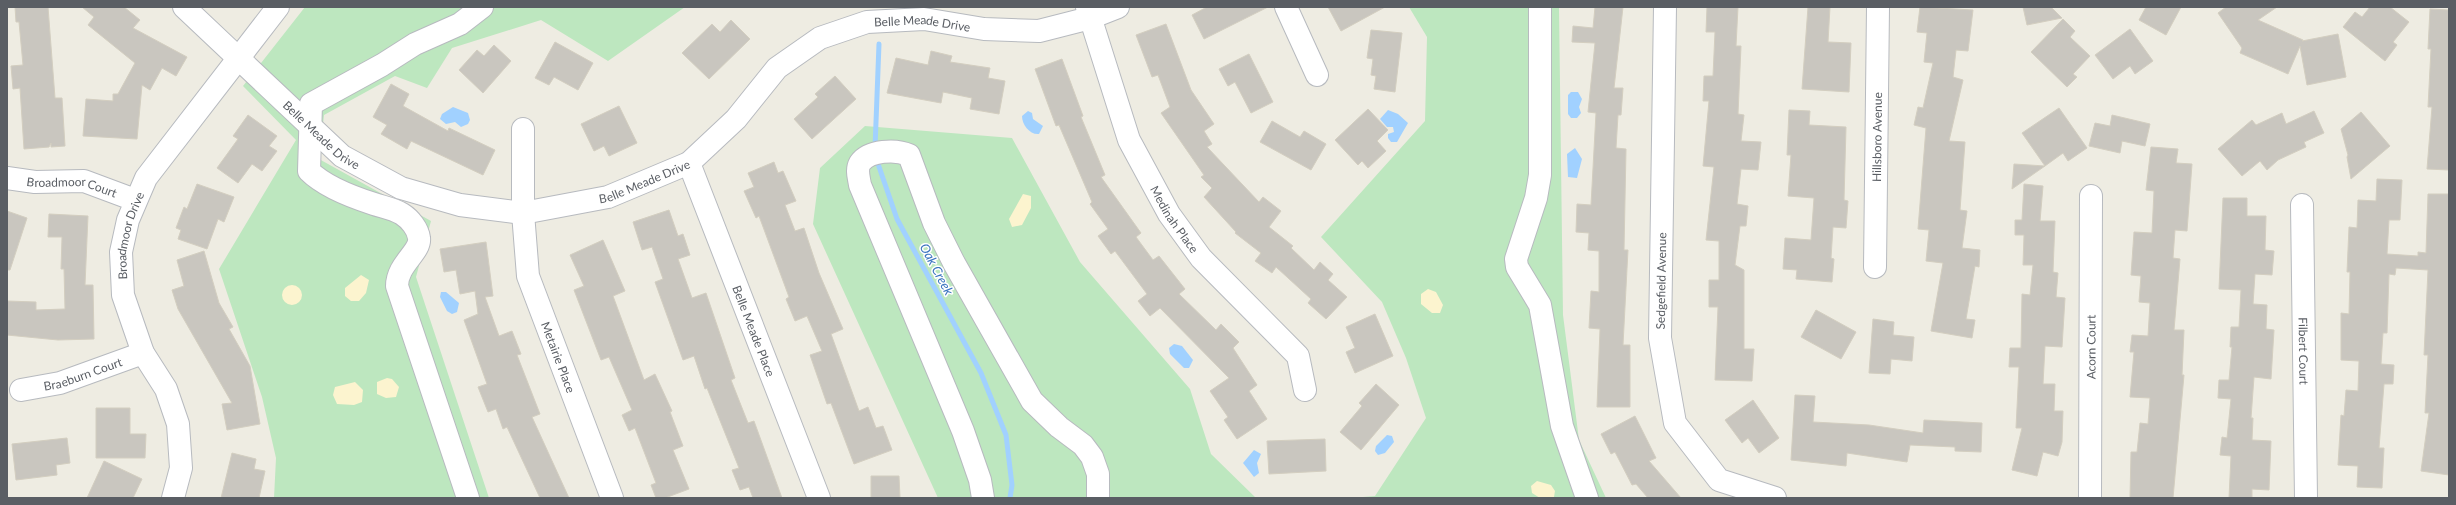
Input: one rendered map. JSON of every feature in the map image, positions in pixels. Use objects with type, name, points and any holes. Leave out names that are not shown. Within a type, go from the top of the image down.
[{"type":"street","name":"Belle Meade Drive","points":[[184,7],[239,57],[312,130],[342,156],[400,188],[460,205],[523,213],[608,197],[689,163],[736,120],[777,68],[820,38],[867,22],[924,19],[984,30],[1040,32],[1088,12],[1118,7]]},
{"type":"street","name":"Broadmoor Drive","points":[[173,498],[181,468],[178,424],[166,390],[143,353],[123,295],[121,252],[135,200],[146,178],[278,7]]},
{"type":"street","points":[[468,498],[397,286],[399,272],[418,247],[419,239],[416,229],[411,220],[402,213],[366,201],[318,180],[310,171],[312,130],[311,104],[382,65],[415,44],[460,24],[482,7]]},
{"type":"street","points":[[1286,7],[1317,75]]},
{"type":"street","points":[[1540,7],[1540,175],[1536,198],[1516,259],[1519,274],[1540,305],[1562,426],[1586,498]]},
{"type":"street","name":"Sedgefield Avenue","points":[[1665,7],[1660,338],[1675,423],[1719,480],[1775,498]]},
{"type":"street","name":"Hillsboro Avenue","points":[[1875,267],[1878,7]]},
{"type":"street","name":"Medinah Place","points":[[1088,12],[1129,140],[1169,214],[1201,258],[1298,356],[1305,390]]},
{"type":"street","name":"Metairie Place","points":[[523,129],[523,213],[528,276],[612,498]]},
{"type":"street","points":[[983,498],[980,480],[963,432],[860,185],[858,171],[865,159],[888,150],[900,150],[909,155],[913,162],[934,223],[954,263],[1032,401],[1059,427],[1083,445],[1092,457],[1098,474],[1098,498]]},
{"type":"street","name":"Belle Meade Place","points":[[689,163],[819,498]]},
{"type":"street","name":"Broadmoor Court","points":[[7,178],[35,182],[84,181],[135,200]]},
{"type":"street","name":"Acorn Court","points":[[2090,498],[2091,196]]},
{"type":"street","name":"Filbert Court","points":[[2302,205],[2306,498]]},
{"type":"street","name":"Braeburn Court","points":[[21,390],[60,383],[143,353]]},
{"type":"green space","points":[[305,7],[685,7],[608,61],[541,20],[452,48],[427,88],[395,76],[324,115],[319,159],[431,221],[416,277],[489,498],[274,498],[276,458],[262,397],[219,269],[296,140],[243,86]]},
{"type":"green space","points":[[1409,7],[1559,7],[1563,315],[1579,440],[1606,498],[1351,498],[1375,496],[1426,418],[1406,358],[1382,302],[1321,237],[1425,121],[1427,37]]},
{"type":"green space","points":[[865,126],[1012,138],[1080,262],[1190,389],[1211,454],[1256,498],[938,498],[813,224],[820,168]]},
{"type":"sand","points":[[1023,194],[1031,196],[1031,208],[1022,225],[1012,227],[1009,219]]},
{"type":"sand","points":[[361,275],[369,280],[366,293],[359,301],[351,301],[345,296],[345,288]]},
{"type":"sand","points":[[292,285],[299,288],[302,295],[299,302],[292,305],[285,302],[282,295],[285,288]]},
{"type":"sand","points":[[1428,289],[1436,292],[1443,305],[1440,313],[1432,313],[1421,304],[1421,294]]},
{"type":"sand","points":[[387,378],[392,379],[399,387],[396,397],[386,398],[377,394],[377,382]]},
{"type":"sand","points":[[355,382],[363,390],[362,402],[354,405],[337,404],[333,395],[335,387]]},
{"type":"sand","points":[[1537,481],[1551,485],[1555,491],[1554,497],[1540,498],[1532,493],[1531,486]]},
{"type":"water","points":[[1571,92],[1578,92],[1582,99],[1579,107],[1581,113],[1577,118],[1571,118],[1568,114],[1568,95]]},
{"type":"water","points":[[453,107],[468,113],[470,120],[468,124],[461,127],[455,122],[446,124],[440,119],[442,114]]},
{"type":"water","points":[[1388,110],[1398,114],[1408,123],[1397,142],[1391,142],[1388,138],[1388,134],[1394,132],[1393,127],[1387,127],[1380,119]]},
{"type":"water","points":[[1028,111],[1032,113],[1033,119],[1043,126],[1039,134],[1033,133],[1027,129],[1023,123],[1022,116]]},
{"type":"water","points":[[1575,148],[1582,159],[1577,178],[1568,177],[1567,154]]},
{"type":"water","points":[[441,292],[446,292],[459,303],[457,312],[452,314],[447,311],[440,297]]},
{"type":"water","points":[[1174,344],[1182,346],[1193,360],[1189,368],[1184,368],[1170,354],[1169,348]]},
{"type":"water","points":[[1387,435],[1392,436],[1394,442],[1385,453],[1378,455],[1375,451],[1376,446]]},
{"type":"water","points":[[1254,450],[1261,454],[1257,463],[1259,473],[1254,477],[1243,463]]},
{"type":"building","points":[[15,7],[48,7],[55,98],[62,98],[65,146],[51,147],[51,143],[49,147],[24,149],[20,88],[13,89],[11,66],[23,65],[19,22],[16,22]]},
{"type":"building","points":[[82,7],[124,7],[140,20],[133,28],[187,57],[176,76],[162,68],[150,90],[142,85],[137,139],[83,136],[86,99],[113,101],[113,94],[118,94],[135,63],[88,25],[94,17]]},
{"type":"building","points":[[1207,7],[1268,7],[1204,39],[1192,15]]},
{"type":"building","points":[[1328,7],[1385,7],[1341,31]]},
{"type":"building","points":[[1595,7],[1623,7],[1614,88],[1623,88],[1621,115],[1618,115],[1616,148],[1626,149],[1624,250],[1628,250],[1623,345],[1630,345],[1630,407],[1597,407],[1600,329],[1589,328],[1591,291],[1599,292],[1599,251],[1588,250],[1589,233],[1576,232],[1577,204],[1591,205],[1596,113],[1588,112],[1595,43],[1572,42],[1573,26],[1593,28]]},
{"type":"building","points":[[1707,7],[1738,7],[1736,46],[1741,46],[1738,114],[1744,115],[1741,141],[1761,142],[1758,170],[1741,169],[1737,204],[1748,206],[1746,226],[1740,226],[1735,265],[1744,270],[1744,349],[1754,349],[1752,381],[1715,380],[1718,307],[1709,307],[1709,280],[1719,280],[1719,241],[1706,240],[1714,167],[1703,166],[1709,101],[1703,101],[1704,76],[1713,76],[1715,32],[1706,32]]},
{"type":"building","points":[[1808,7],[1830,7],[1828,42],[1851,43],[1849,92],[1802,89]]},
{"type":"building","points":[[1920,7],[1973,10],[1968,51],[1956,50],[1953,77],[1963,80],[1949,141],[1965,142],[1960,210],[1967,211],[1962,248],[1980,250],[1979,267],[1975,266],[1966,319],[1975,320],[1972,338],[1931,331],[1943,263],[1926,261],[1929,230],[1918,229],[1926,128],[1914,125],[1918,107],[1923,108],[1933,63],[1924,62],[1927,33],[1917,32]]},
{"type":"building","points":[[2023,7],[2051,7],[2062,18],[2027,25]]},
{"type":"building","points":[[2146,7],[2181,7],[2166,35],[2139,20]]},
{"type":"building","points":[[2226,7],[2277,7],[2258,20],[2303,40],[2302,41],[2338,34],[2346,77],[2307,85],[2300,46],[2288,74],[2240,53],[2242,48],[2218,13]]},
{"type":"building","points":[[2370,7],[2390,7],[2409,22],[2393,42],[2397,45],[2385,61],[2343,27],[2355,12],[2362,17]]},
{"type":"building","points":[[2430,9],[2449,10],[2449,170],[2427,169],[2432,107],[2428,107],[2431,49],[2428,49]]},
{"type":"building","points":[[2063,19],[2075,31],[2070,37],[2090,56],[2073,74],[2077,77],[2067,87],[2031,52]]},
{"type":"building","points":[[731,20],[750,39],[709,79],[682,53],[712,24],[720,32]]},
{"type":"building","points":[[1166,24],[1191,90],[1214,124],[1204,131],[1212,144],[1207,147],[1259,202],[1263,197],[1281,211],[1269,227],[1293,246],[1291,248],[1314,270],[1320,262],[1333,274],[1328,280],[1347,297],[1326,319],[1308,303],[1311,299],[1276,267],[1272,273],[1255,261],[1261,253],[1235,233],[1236,232],[1204,197],[1212,188],[1201,177],[1204,175],[1161,113],[1170,107],[1158,75],[1152,77],[1136,35]]},
{"type":"building","points":[[2130,29],[2153,61],[2135,74],[2130,66],[2113,79],[2095,55]]},
{"type":"building","points":[[1371,30],[1402,33],[1395,92],[1374,89],[1376,76],[1371,75],[1373,59],[1367,58]]},
{"type":"building","points":[[555,42],[593,63],[578,90],[554,77],[549,85],[535,78]]},
{"type":"building","points":[[494,45],[511,61],[483,93],[459,70],[477,50],[484,56]]},
{"type":"building","points":[[931,51],[952,56],[950,62],[990,68],[988,78],[1005,81],[999,114],[970,109],[972,98],[943,92],[941,103],[887,93],[896,58],[928,65]]},
{"type":"building","points":[[1249,54],[1273,102],[1251,113],[1235,82],[1228,86],[1219,69]]},
{"type":"building","points":[[1062,59],[1083,116],[1081,117],[1105,175],[1101,177],[1141,233],[1136,237],[1153,260],[1159,256],[1185,289],[1179,294],[1216,330],[1221,324],[1239,342],[1233,348],[1257,385],[1249,391],[1267,419],[1237,439],[1224,420],[1228,417],[1210,391],[1229,378],[1160,308],[1150,316],[1138,301],[1147,294],[1115,251],[1111,254],[1098,236],[1108,229],[1090,204],[1092,202],[1059,125],[1056,126],[1035,69]]},
{"type":"building","points":[[835,76],[856,99],[812,139],[794,119],[818,97],[815,94]]},
{"type":"building","points":[[391,84],[409,94],[403,106],[448,131],[449,128],[495,150],[483,175],[411,141],[407,149],[381,134],[387,125],[373,117]]},
{"type":"building","points":[[619,106],[637,143],[609,156],[604,146],[594,151],[581,124]]},
{"type":"building","points":[[2059,108],[2087,148],[2068,161],[2063,153],[2045,166],[2022,133]]},
{"type":"building","points":[[1368,109],[1388,130],[1377,141],[1386,151],[1368,168],[1362,161],[1358,165],[1335,140]]},
{"type":"building","points":[[1789,110],[1810,111],[1809,125],[1846,127],[1844,200],[1848,201],[1846,228],[1833,227],[1831,258],[1834,259],[1832,282],[1796,279],[1797,270],[1783,269],[1785,238],[1811,240],[1814,198],[1788,196],[1791,155],[1787,155]]},
{"type":"building","points":[[2314,111],[2324,133],[2304,142],[2306,147],[2278,160],[2267,170],[2260,161],[2242,176],[2218,149],[2252,120],[2256,125],[2282,113],[2286,124]]},
{"type":"building","points":[[2361,112],[2390,146],[2351,179],[2347,157],[2348,155],[2341,129]]},
{"type":"building","points":[[248,115],[277,136],[269,146],[277,151],[262,171],[252,164],[238,183],[217,168],[238,139],[233,136]]},
{"type":"building","points":[[2112,115],[2150,124],[2145,146],[2122,141],[2120,153],[2089,146],[2095,123],[2110,126]]},
{"type":"building","points":[[1272,121],[1300,137],[1304,131],[1326,144],[1311,170],[1260,142]]},
{"type":"building","points":[[2151,147],[2178,149],[2176,163],[2192,164],[2187,231],[2175,230],[2173,258],[2180,259],[2174,330],[2184,330],[2182,375],[2184,375],[2173,498],[2130,498],[2131,452],[2137,452],[2140,423],[2148,424],[2150,398],[2130,397],[2134,352],[2130,352],[2132,335],[2148,336],[2150,303],[2139,302],[2141,276],[2131,275],[2134,232],[2152,233],[2154,191],[2146,190]]},
{"type":"building","points":[[774,162],[778,173],[783,171],[796,201],[785,205],[795,231],[804,228],[819,273],[843,329],[831,334],[859,411],[868,407],[876,428],[883,426],[892,450],[854,464],[831,403],[827,404],[810,355],[822,351],[807,316],[795,321],[786,299],[789,297],[759,216],[756,218],[744,191],[754,187],[748,173]]},
{"type":"building","points":[[2014,164],[2045,166],[2012,189]]},
{"type":"building","points":[[2377,179],[2402,180],[2400,220],[2389,220],[2387,254],[2418,256],[2418,252],[2426,253],[2428,194],[2449,194],[2449,475],[2421,471],[2429,413],[2425,413],[2428,355],[2424,355],[2428,270],[2396,268],[2395,275],[2389,274],[2387,333],[2383,333],[2381,364],[2394,365],[2393,384],[2384,384],[2379,448],[2384,448],[2382,488],[2357,487],[2358,466],[2338,465],[2341,415],[2344,416],[2346,390],[2358,391],[2359,361],[2341,360],[2341,313],[2349,314],[2350,272],[2347,272],[2349,227],[2357,228],[2358,200],[2376,201]]},
{"type":"building","points":[[197,184],[234,197],[224,222],[218,219],[207,249],[178,239],[181,230],[176,228],[184,207],[187,209]]},
{"type":"building","points":[[2024,184],[2043,186],[2040,221],[2055,221],[2053,272],[2058,273],[2056,297],[2065,298],[2062,347],[2045,346],[2043,384],[2055,384],[2054,411],[2063,411],[2062,442],[2058,456],[2043,452],[2037,476],[2012,470],[2022,428],[2016,428],[2019,367],[2009,367],[2010,348],[2021,348],[2022,294],[2030,295],[2033,265],[2023,265],[2024,235],[2015,235],[2015,220],[2022,220]]},
{"type":"building","points":[[2223,198],[2247,198],[2247,216],[2266,216],[2265,250],[2274,251],[2272,275],[2255,274],[2253,304],[2267,305],[2266,329],[2274,330],[2271,379],[2254,377],[2251,418],[2253,418],[2252,440],[2271,441],[2269,490],[2252,489],[2252,498],[2229,498],[2231,456],[2220,455],[2222,437],[2227,438],[2231,399],[2218,398],[2219,380],[2229,380],[2232,347],[2230,347],[2231,327],[2239,327],[2241,290],[2219,289]]},
{"type":"building","points":[[669,210],[678,236],[683,234],[690,255],[678,259],[692,298],[706,293],[735,378],[731,380],[748,423],[754,421],[782,498],[753,498],[749,487],[740,490],[732,470],[739,468],[707,388],[705,389],[694,356],[683,360],[655,282],[663,279],[652,247],[642,250],[633,222]]},
{"type":"building","points":[[7,211],[27,218],[10,270],[7,270]]},
{"type":"building","points":[[49,214],[88,216],[85,285],[93,285],[94,339],[58,340],[7,335],[7,301],[36,302],[36,310],[65,309],[64,269],[61,269],[62,237],[48,237]]},
{"type":"building","points":[[603,240],[625,291],[613,296],[644,380],[655,374],[672,411],[670,412],[683,446],[673,450],[689,489],[665,498],[656,498],[651,485],[656,483],[635,428],[629,431],[622,415],[632,410],[609,357],[601,360],[574,290],[584,286],[570,255]]},
{"type":"building","points":[[486,242],[493,296],[485,297],[499,336],[512,331],[521,354],[517,355],[540,414],[532,417],[569,498],[540,498],[507,427],[503,429],[496,409],[488,412],[478,387],[487,384],[464,320],[478,314],[475,291],[460,294],[456,270],[444,272],[440,249]]},
{"type":"building","points":[[204,251],[219,303],[233,327],[229,329],[250,366],[260,424],[227,430],[222,404],[232,403],[178,309],[172,290],[184,286],[177,260]]},
{"type":"building","points":[[1816,310],[1856,332],[1841,359],[1801,337]]},
{"type":"building","points":[[1375,314],[1393,356],[1355,373],[1346,352],[1355,348],[1346,327]]},
{"type":"building","points":[[1873,319],[1894,322],[1893,335],[1914,337],[1912,361],[1891,359],[1890,374],[1869,373]]},
{"type":"building","points":[[1376,384],[1399,405],[1361,450],[1340,432],[1362,406],[1359,403]]},
{"type":"building","points":[[1795,395],[1815,396],[1813,422],[1869,425],[1923,433],[1924,420],[1982,423],[1981,452],[1955,451],[1955,447],[1910,445],[1907,462],[1847,453],[1846,466],[1791,460]]},
{"type":"building","points":[[1753,400],[1779,438],[1759,453],[1748,438],[1742,443],[1725,420]]},
{"type":"building","points":[[96,408],[130,408],[130,434],[146,434],[145,458],[96,458]]},
{"type":"building","points":[[1635,416],[1656,458],[1649,461],[1681,498],[1648,498],[1636,484],[1632,485],[1615,452],[1611,454],[1601,434]]},
{"type":"building","points":[[67,438],[70,463],[56,465],[57,475],[16,480],[12,444]]},
{"type":"building","points":[[1325,439],[1326,471],[1269,474],[1267,441]]},
{"type":"building","points":[[232,453],[256,459],[254,469],[265,471],[259,498],[221,498]]},
{"type":"building","points":[[104,461],[142,479],[133,498],[87,498]]},
{"type":"building","points":[[871,476],[899,476],[900,498],[871,498]]},
{"type":"waterway","name":"Oak Creek","points":[[875,148],[879,44]]},
{"type":"waterway","name":"Oak Creek","points":[[876,158],[897,219],[981,373],[1006,435],[1012,485],[1010,498]]}]
